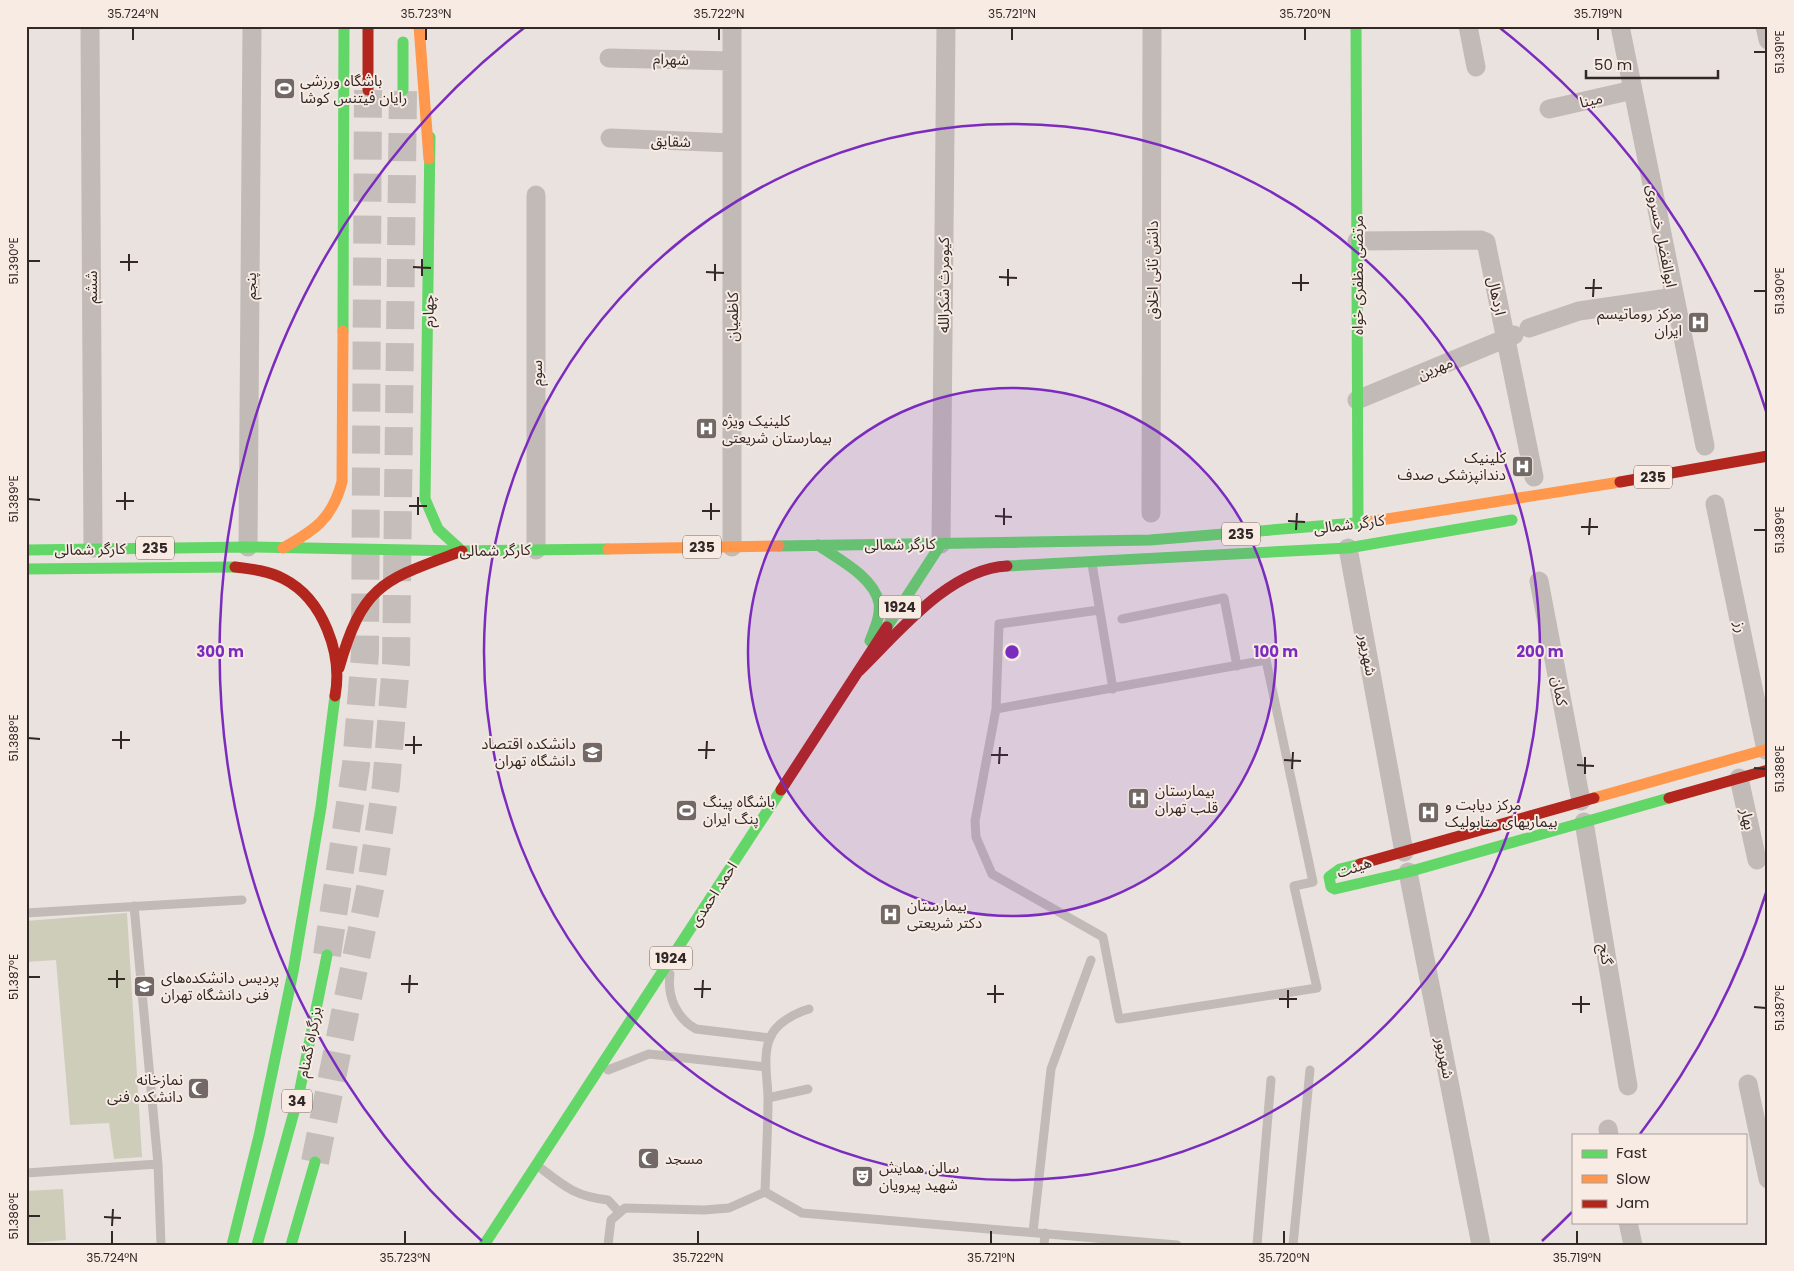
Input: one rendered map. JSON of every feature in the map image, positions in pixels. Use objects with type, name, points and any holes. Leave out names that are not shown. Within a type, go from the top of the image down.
[{"type":"main road","points":[[283,548],[312,532],[328,519],[336,504],[342,482],[344,26]]},
{"type":"main road","points":[[368,26],[368,90]]},
{"type":"main road","points":[[403,26],[403,90]]},
{"type":"main road","points":[[420,26],[429,159]]},
{"type":"main road","name":"چهارم","points":[[431,26],[425,499],[429,514],[437,529],[446,540],[462,551]]},
{"type":"main road","name":"مرتضی مظفری خواه","points":[[1356,26],[1358,524]]},
{"type":"main road","name":"کارگر شمالی","points":[[26,550],[248,547],[462,551],[1150,540],[1358,524],[1538,497],[1768,456]]},
{"type":"main road","name":"کارگر شمالی","points":[[859,671],[952,585],[968,575],[990,567],[1348,548],[1523,518]]},
{"type":"main road","name":"احمد احمدی","points":[[484,1245],[941,544]]},
{"type":"main road","points":[[818,546],[867,583],[876,594],[878,601],[876,625],[859,671]]},
{"type":"main road","points":[[232,1245],[276,1066],[306,906],[327,769],[338,673],[345,643],[355,616],[372,592],[409,571],[462,551]]},
{"type":"main road","name":"کارگر شمالی","points":[[26,569],[259,568],[291,581],[311,600],[322,618],[331,641],[338,673]]},
{"type":"main road","name":"هیئت","points":[[1767,749],[1581,800],[1340,870],[1329,877],[1329,882],[1335,889],[1408,872],[1768,770]]},
{"type":"main road","points":[[1581,800],[1584,822]]},
{"type":"main road","points":[[1404,852],[1408,872]]},
{"type":"main road","name":"بزرگراه گمنام","points":[[257,1245],[299,1094],[327,955]]},
{"type":"main road","points":[[291,1245],[315,1162],[302,1245]]},
{"type":"street","name":"ششم","points":[[90,26],[93,548]]},
{"type":"street","name":"پنجم","points":[[248,547],[252,26]]},
{"type":"street","name":"کاظمیان","points":[[732,26],[732,547]]},
{"type":"street","name":"کیومرث شکرالله","points":[[941,544],[946,26]]},
{"type":"street","name":"دانش ثانی اخلاق","points":[[1151,513],[1152,26]]},
{"type":"street","points":[[1468,26],[1476,67]]},
{"type":"street","name":"ابوالفضل خسروی","points":[[1620,26],[1705,446]]},
{"type":"street","points":[[1765,26],[1768,40]]},
{"type":"street","name":"شهرام","points":[[609,58],[732,61]]},
{"type":"street","name":"مینا","points":[[1549,109],[1633,90]]},
{"type":"street","name":"شقایق","points":[[610,138],[732,143]]},
{"type":"street","name":"سوم","points":[[536,195],[536,550]]},
{"type":"street","name":"اردهال","points":[[1357,241],[1484,241],[1516,334],[1534,478]]},
{"type":"street","name":"مهرین","points":[[1357,400],[1516,334],[1578,311],[1675,297]]},
{"type":"street","name":"رز","points":[[1715,504],[1767,749]]},
{"type":"street","name":"شهریور","points":[[1348,548],[1404,852]]},
{"type":"street","name":"کمان","points":[[1539,581],[1581,800]]},
{"type":"street","name":"بهار","points":[[1739,778],[1757,860]]},
{"type":"street","name":"گنج","points":[[1584,822],[1628,1086]]},
{"type":"street","name":"شهریور","points":[[1408,872],[1481,1245]]},
{"type":"street","points":[[1748,1084],[1768,1179]]},
{"type":"street","points":[[1628,1224],[1633,1245]]},
{"type":"lane","points":[[1091,562],[1113,689]]},
{"type":"lane","points":[[1122,619],[1224,598],[1238,666]]},
{"type":"lane","points":[[996,709],[1266,660],[1313,882],[1294,886],[1317,988],[1119,1019],[1103,937],[992,874],[976,837],[975,820],[996,709],[999,624],[1099,610]]},
{"type":"lane","points":[[26,914],[242,900]]},
{"type":"lane","points":[[134,906],[158,1164],[161,1245]]},
{"type":"lane","points":[[672,956],[669,982],[674,1006],[689,1025],[696,1029],[770,1038]]},
{"type":"lane","points":[[1033,1232],[1051,1069],[1090,960]]},
{"type":"lane","points":[[765,1192],[768,1098],[766,1067],[770,1038],[778,1027],[798,1012],[809,1009]]},
{"type":"lane","points":[[594,1076],[649,1054],[766,1067]]},
{"type":"lane","points":[[1293,1245],[1310,1070]]},
{"type":"lane","points":[[1257,1245],[1271,1080]]},
{"type":"lane","points":[[768,1098],[808,1089]]},
{"type":"lane","points":[[26,1173],[158,1164]]},
{"type":"lane","points":[[536,1165],[570,1191],[608,1200],[619,1212]]},
{"type":"lane","points":[[765,1192],[802,1213],[1177,1245]]},
{"type":"lane","points":[[608,1245],[611,1220],[625,1208],[704,1210],[729,1208],[765,1192]]},
{"type":"lane","points":[[1044,1245],[1045,1233]]},
{"type":"green space","points":[[127,913],[142,1157],[114,1159],[109,1123],[70,1125],[56,960],[26,962],[26,921]]},
{"type":"green space","points":[[63,1189],[66,1240],[26,1243],[26,1191]]},
{"type":"tunnel","points":[[327,955],[356,765],[365,653],[368,90]]},
{"type":"tunnel","points":[[315,1162],[371,884],[386,785],[396,664],[403,90]]},
{"type":"traffic: fast","points":[[343,331],[344,26]]},
{"type":"traffic: fast","points":[[1356,26],[1358,524]]},
{"type":"traffic: fast","points":[[403,42],[403,90]]},
{"type":"traffic: fast","points":[[430,137],[425,499],[438,529],[462,551]]},
{"type":"traffic: fast","points":[[1007,566],[1348,548],[1512,520]]},
{"type":"traffic: fast","points":[[779,546],[1150,540],[1368,522]]},
{"type":"traffic: fast","points":[[887,627],[941,544]]},
{"type":"traffic: fast","points":[[818,545],[863,577],[876,594],[879,603],[879,613],[870,641]]},
{"type":"traffic: fast","points":[[26,550],[248,547],[462,551],[608,549]]},
{"type":"traffic: fast","points":[[26,569],[235,567]]},
{"type":"traffic: fast","points":[[232,1245],[259,1136],[293,972],[321,807],[335,696]]},
{"type":"traffic: fast","points":[[484,1245],[781,790]]},
{"type":"traffic: fast","points":[[1360,864],[1340,869],[1329,877],[1331,887],[1335,889],[1408,872],[1669,798]]},
{"type":"traffic: fast","points":[[257,1245],[299,1094],[327,955]]},
{"type":"traffic: fast","points":[[291,1245],[315,1162]]},
{"type":"traffic: slow","points":[[419,26],[429,159]]},
{"type":"traffic: slow","points":[[283,548],[321,522],[333,505],[342,482],[343,331]]},
{"type":"traffic: slow","points":[[1368,522],[1620,482]]},
{"type":"traffic: slow","points":[[608,549],[779,546]]},
{"type":"traffic: slow","points":[[1594,798],[1768,749]]},
{"type":"traffic: jam","points":[[368,26],[368,90]]},
{"type":"traffic: jam","points":[[1620,482],[1768,456]]},
{"type":"traffic: jam","points":[[339,668],[357,618],[368,601],[380,588],[395,578],[462,551]]},
{"type":"traffic: jam","points":[[859,671],[908,621],[945,590],[965,578],[986,570],[1007,566]]},
{"type":"traffic: jam","points":[[235,567],[278,576],[298,588],[310,600],[327,629],[333,646],[337,680],[335,696]]},
{"type":"traffic: jam","points":[[781,790],[887,627]]},
{"type":"traffic: jam","points":[[1669,798],[1768,770]]},
{"type":"traffic: jam","points":[[1360,864],[1594,798]]},
{"type":"place","name":"باشگاه ورزشی رایان فیتنس کوشا","points":[[284,89]]},
{"type":"place","name":"مرکز روماتیسم ایران","points":[[1698,322]]},
{"type":"place","name":"کلینیک ویژه بیمارستان شریعتی","points":[[706,429]]},
{"type":"place","name":"کلینیک دندانپزشکی صدف","points":[[1522,466]]},
{"type":"place","name":"دانشکده اقتصاد دانشگاه تهران","points":[[592,752]]},
{"type":"place","name":"بیمارستان قلب تهران","points":[[1139,799]]},
{"type":"place","name":"باشگاه پینگ پنگ ایران","points":[[687,810]]},
{"type":"place","name":"مرکز دیابت و بیماریهای متابولیک","points":[[1429,813]]},
{"type":"place","name":"بیمارستان دکتر شریعتی","points":[[891,914]]},
{"type":"place","name":"پردیس دانشکده‌های فنی دانشگاه تهران","points":[[145,986]]},
{"type":"place","name":"نمازخانه دانشکده فنی","points":[[199,1088]]},
{"type":"place","name":"مسجد","points":[[649,1158]]},
{"type":"place","name":"سالن همایش شهید پیرویان","points":[[863,1176]]}]
